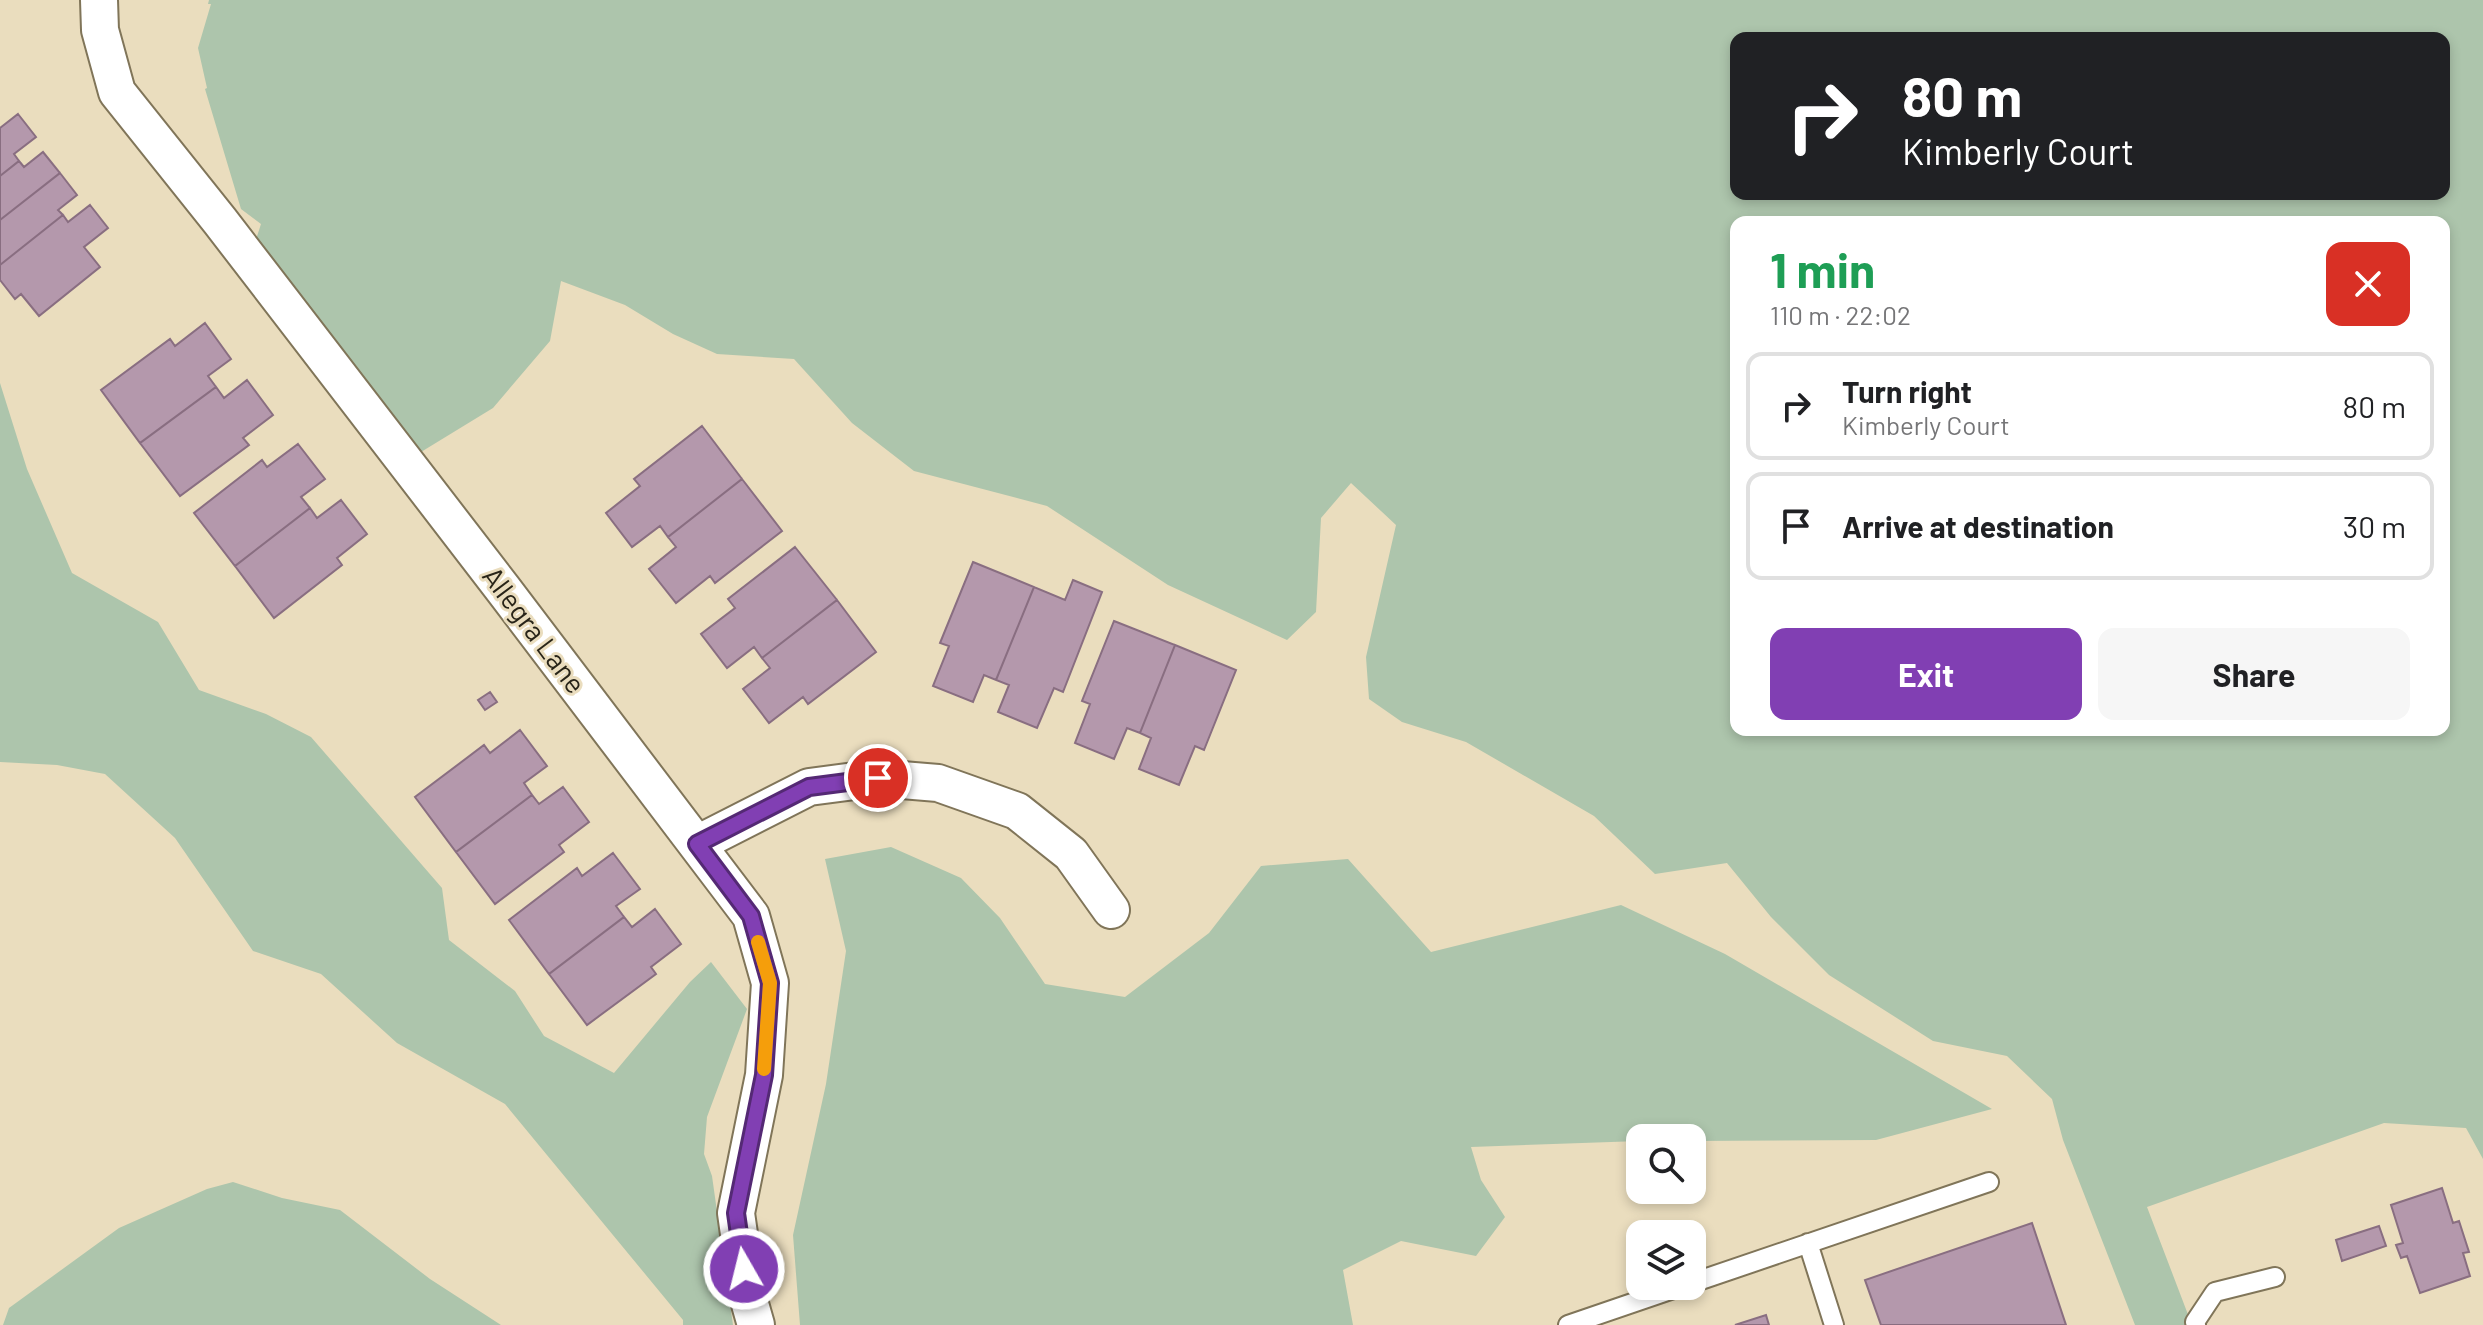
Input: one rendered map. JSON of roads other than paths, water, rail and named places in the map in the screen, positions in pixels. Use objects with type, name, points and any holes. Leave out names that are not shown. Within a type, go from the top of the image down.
[{"type":"street","name":"Allegra Lane","points":[[99,0],[100,30],[117,92],[286,307],[751,916],[770,983],[764,1075],[736,1213],[748,1297],[756,1325]]},
{"type":"street","points":[[697,844],[809,787],[878,778],[938,783],[1017,811],[1071,854],[1111,910]]},
{"type":"lane","points":[[1706,1278],[1989,1182]]},
{"type":"lane","points":[[1808,1243],[1834,1325]]},
{"type":"lane","points":[[2196,1325],[2215,1292],[2275,1277]]},
{"type":"lane","points":[[1568,1325],[1641,1300]]}]
